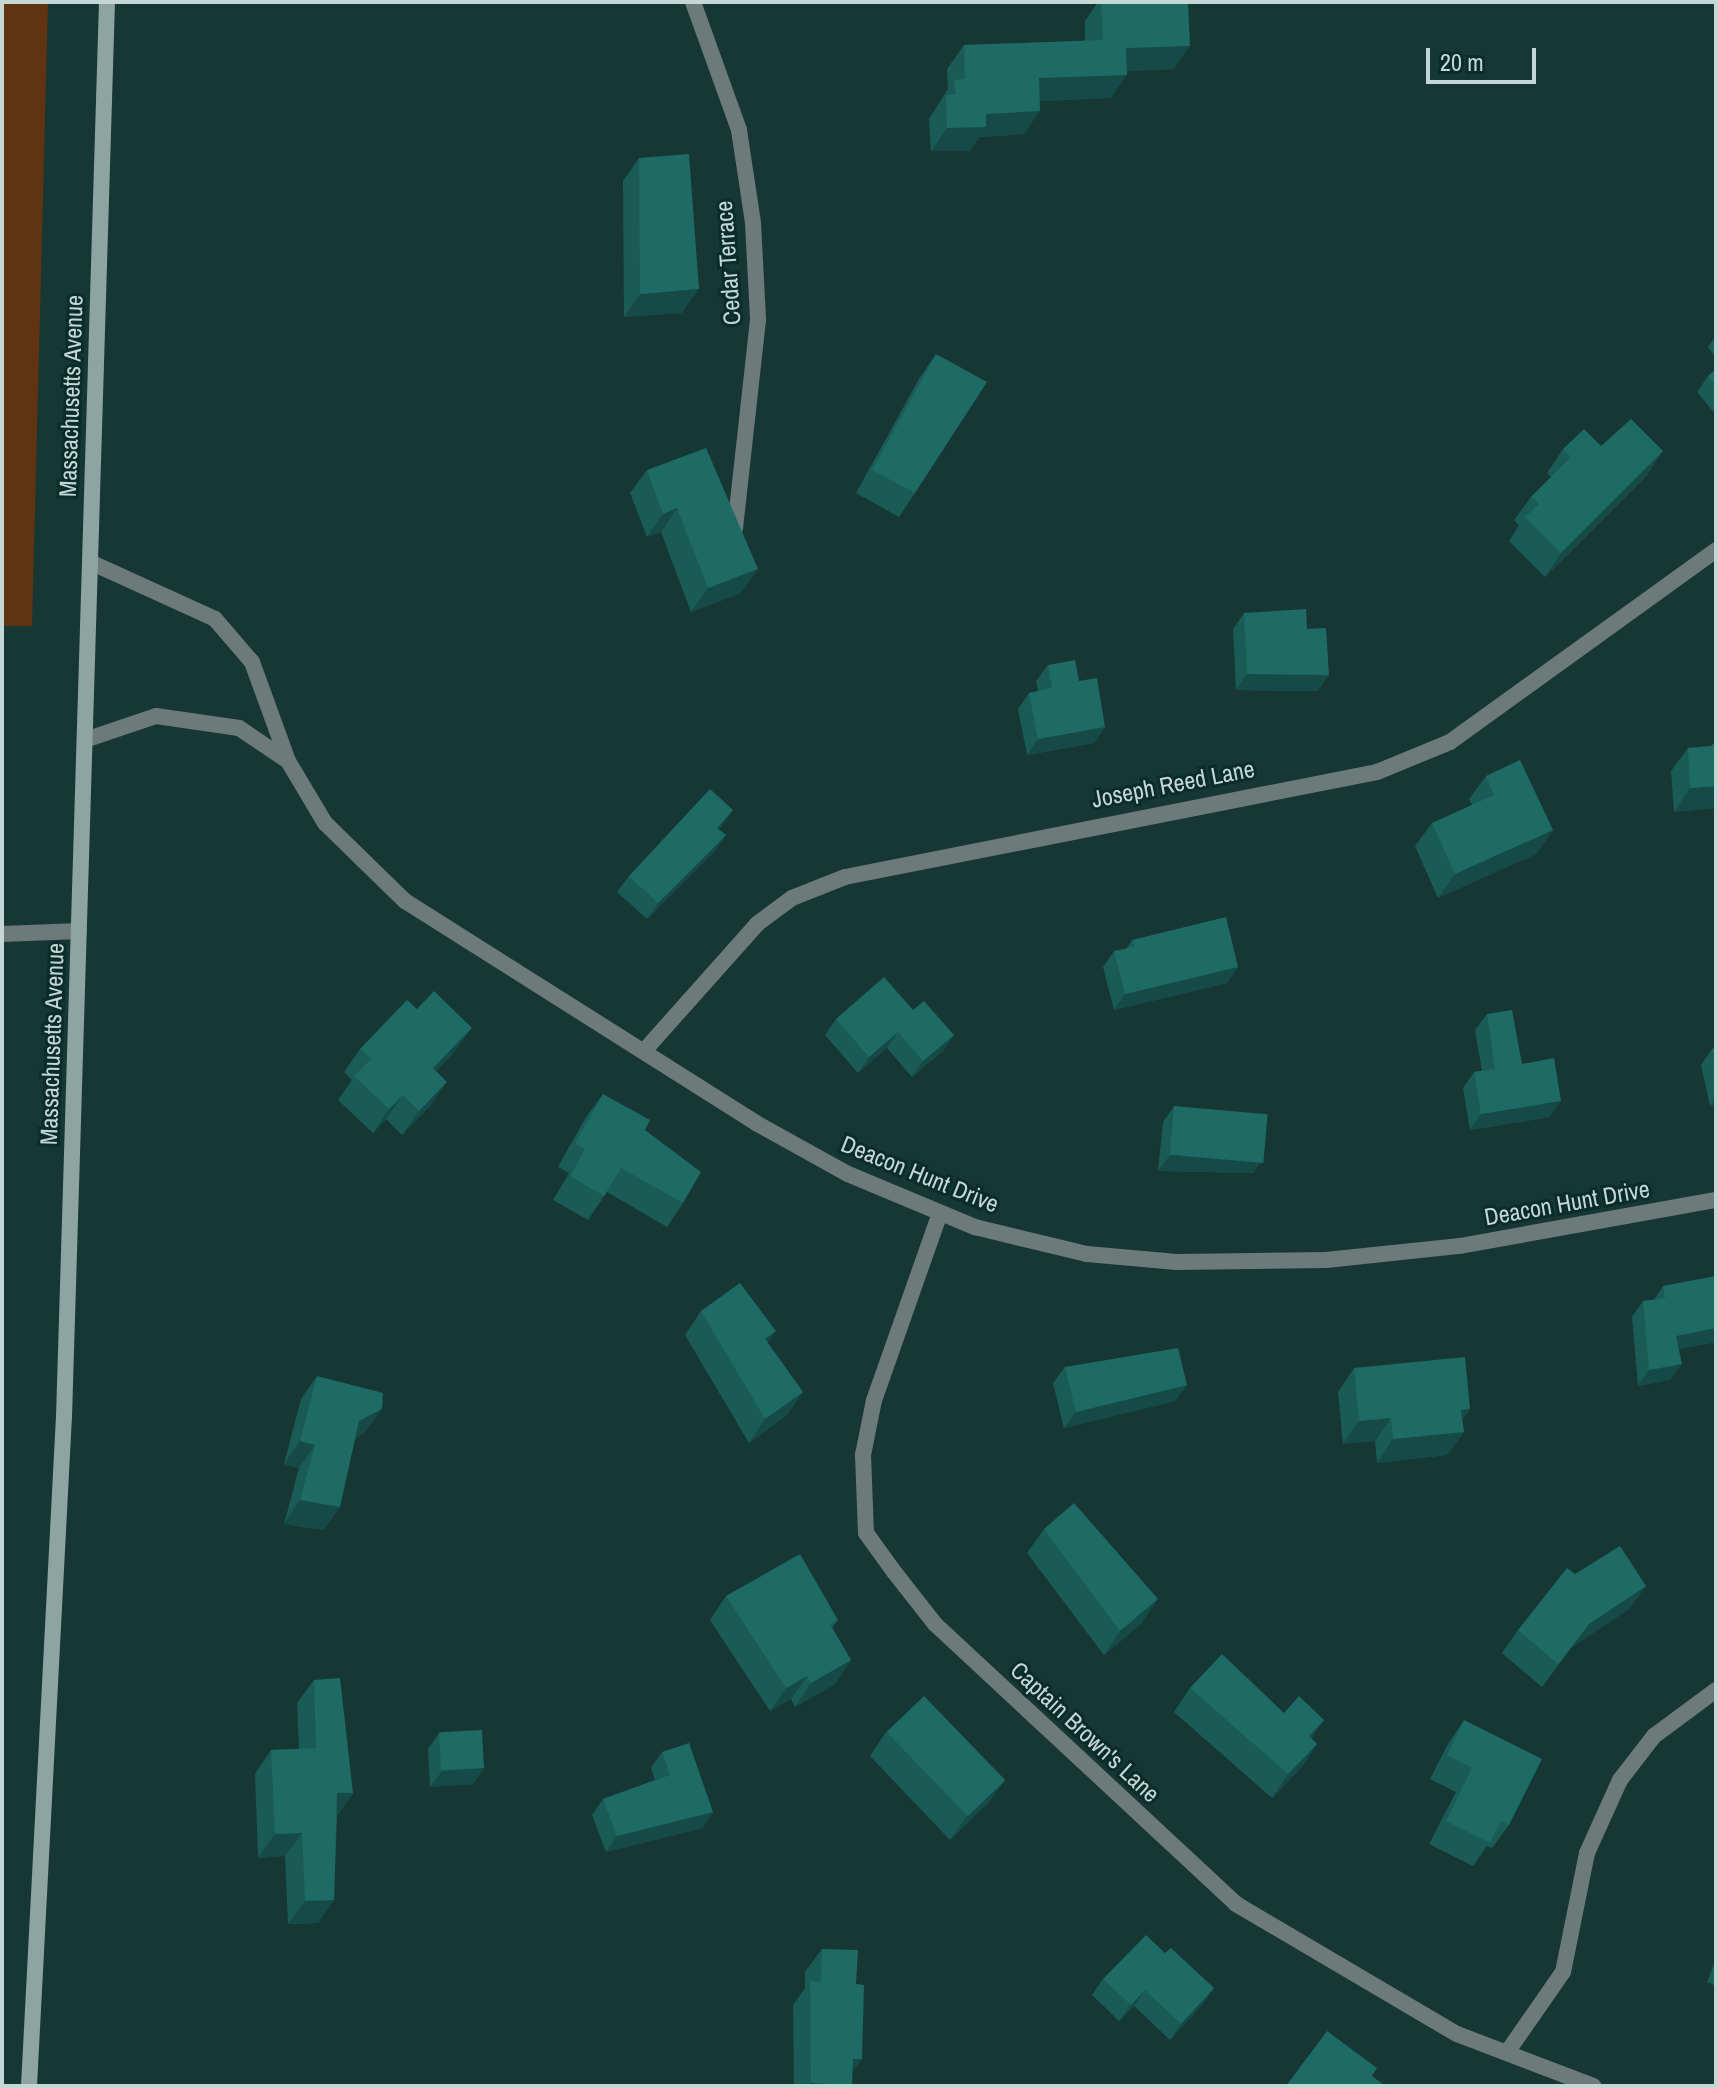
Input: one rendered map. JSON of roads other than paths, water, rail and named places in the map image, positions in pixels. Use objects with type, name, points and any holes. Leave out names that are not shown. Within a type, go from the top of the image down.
[{"type":"main road","name":"Massachusetts Avenue","points":[[29,2086],[64,1417],[107,2]]},
{"type":"street","name":"Cedar Terrace","points":[[693,2],[739,130],[753,223],[758,320],[735,529]]},
{"type":"street","name":"Joseph Reed Lane","points":[[644,1051],[757,924],[792,898],[845,877],[1377,772],[1450,742],[1716,550]]},
{"type":"street","name":"Deacon Hunt Drive","points":[[90,562],[215,619],[252,662],[288,761],[325,823],[405,901],[848,1174],[940,1213],[1087,1254],[1177,1262],[1326,1260],[1460,1246],[1716,1200]]},
{"type":"street","name":"Deacon Hunt Drive","points":[[85,740],[156,716],[239,728],[288,761]]},
{"type":"street","points":[[2,934],[79,931]]},
{"type":"street","name":"Captain Brown's Lane","points":[[940,1213],[874,1400],[863,1455],[866,1533],[935,1624],[1236,1904],[1457,2034],[1593,2086]]},
{"type":"street","points":[[1508,2051],[1536,2021],[1563,1972],[1587,1853],[1620,1780],[1654,1736],[1716,1690]]}]
